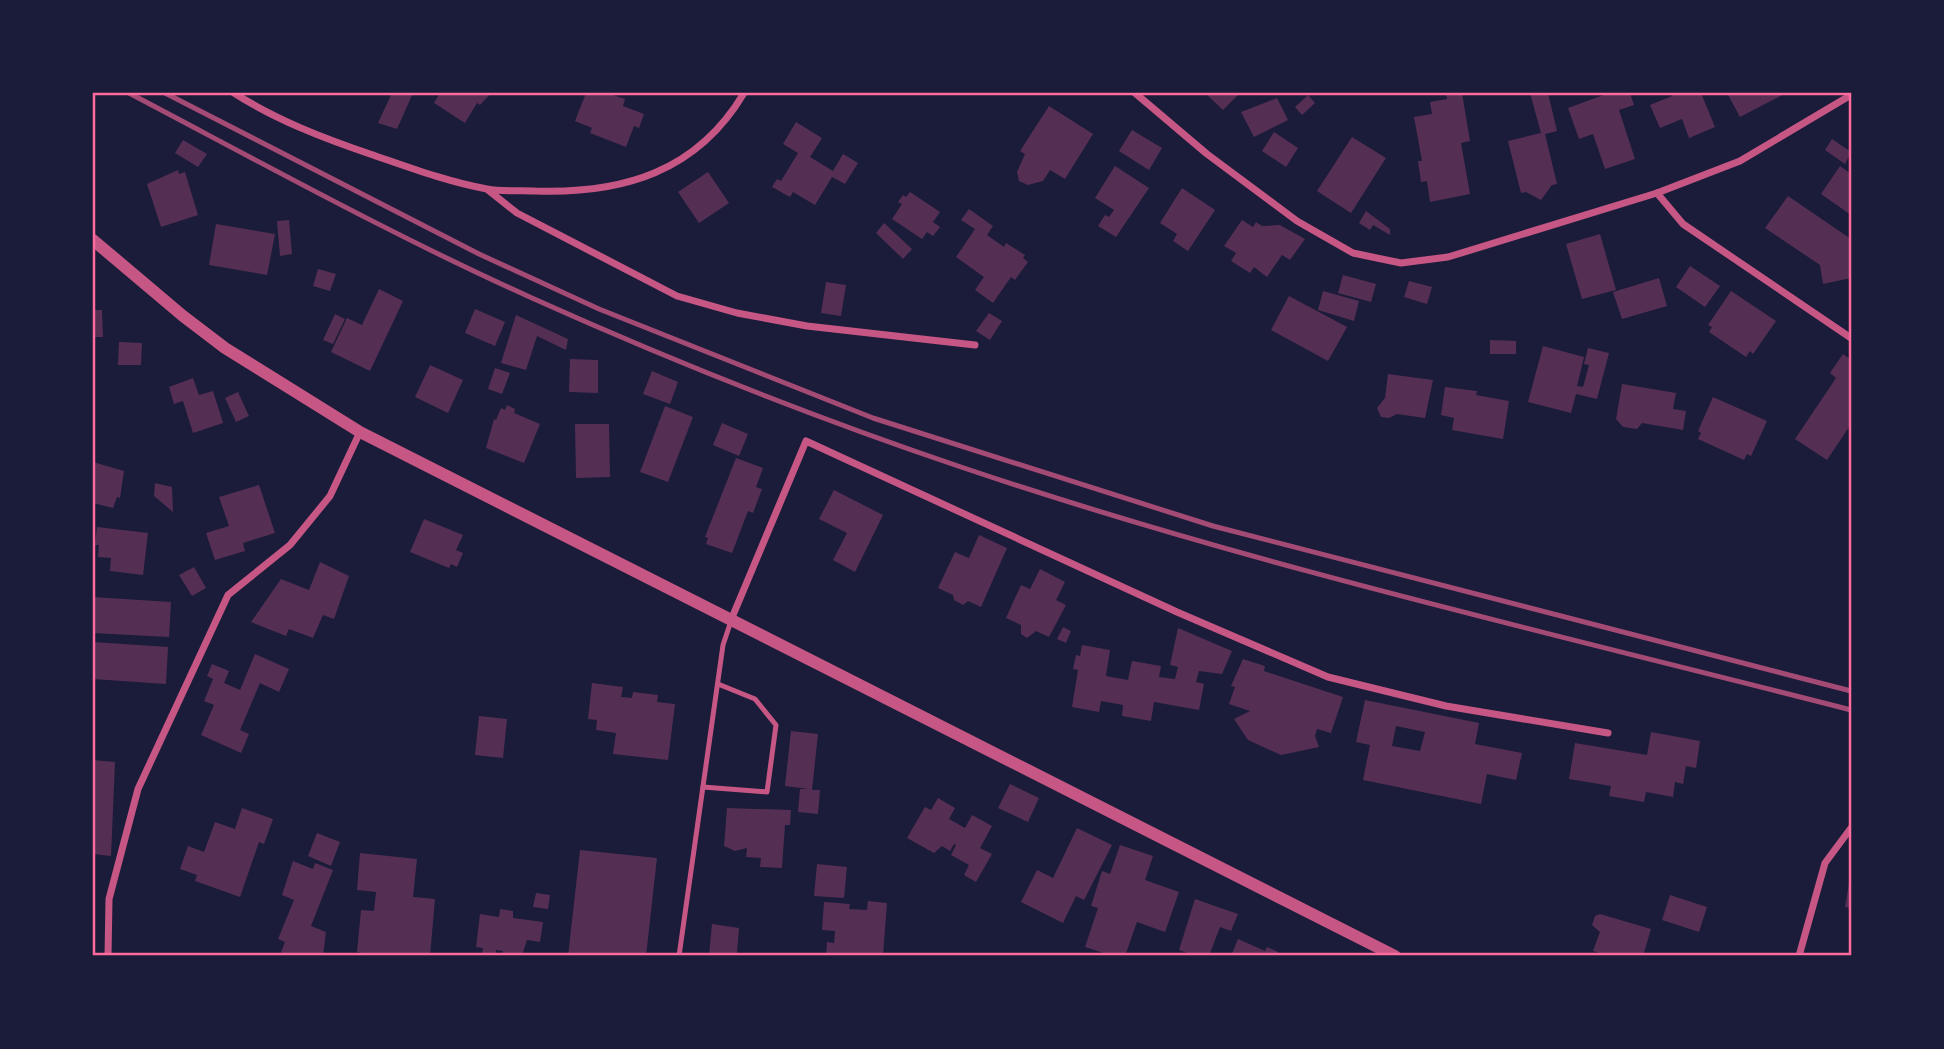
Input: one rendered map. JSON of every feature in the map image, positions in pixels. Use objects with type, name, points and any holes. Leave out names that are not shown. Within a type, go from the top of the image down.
[{"type":"street","points":[[234,93],[260,109],[322,137],[408,167],[488,189],[581,192],[634,182],[679,162],[727,121],[744,93]]},
{"type":"street","points":[[1135,93],[1208,154],[1297,221],[1353,253],[1401,263],[1447,257],[1657,192],[1740,160],[1851,95]]},
{"type":"street","points":[[488,189],[517,213],[677,296],[737,313],[807,326],[975,345]]},
{"type":"street","points":[[1657,192],[1683,224],[1851,338]]},
{"type":"street","points":[[93,240],[225,348],[360,432],[1395,956]]},
{"type":"street","points":[[108,956],[109,899],[138,789],[228,595],[290,545],[330,496],[360,432]]},
{"type":"street","points":[[731,621],[806,441],[1177,612],[1328,677],[1446,706],[1608,733]]},
{"type":"street","points":[[1800,956],[1825,863],[1851,828]]},
{"type":"lane","points":[[679,956],[723,645],[731,621]]},
{"type":"lane","points":[[703,787],[767,792],[776,725],[755,699],[718,684]]},
{"type":"building","points":[[413,93],[397,129],[378,123],[391,95]]},
{"type":"building","points":[[440,93],[491,93],[480,105],[477,103],[465,123],[434,103]]},
{"type":"building","points":[[586,93],[607,93],[625,99],[623,106],[644,114],[639,128],[634,126],[626,147],[590,133],[592,128],[575,121]]},
{"type":"building","points":[[1205,93],[1240,93],[1223,110]]},
{"type":"building","points":[[1446,93],[1462,93],[1470,141],[1461,143],[1470,194],[1430,202],[1427,181],[1421,182],[1418,161],[1422,161],[1414,117],[1432,114],[1430,102],[1447,99]]},
{"type":"building","points":[[1530,93],[1548,93],[1557,131],[1545,134],[1557,184],[1552,185],[1541,200],[1526,192],[1521,193],[1508,141],[1541,133]]},
{"type":"building","points":[[1609,93],[1630,93],[1634,105],[1619,110],[1635,159],[1605,169],[1593,134],[1579,139],[1568,108]]},
{"type":"building","points":[[1671,93],[1701,93],[1715,127],[1689,138],[1682,119],[1660,128],[1650,105],[1672,96]]},
{"type":"building","points":[[1727,93],[1786,93],[1740,117]]},
{"type":"building","points":[[1308,95],[1315,103],[1302,115],[1295,107]]},
{"type":"building","points":[[1277,98],[1288,120],[1254,137],[1241,112]]},
{"type":"building","points":[[1049,106],[1093,134],[1065,179],[1050,170],[1043,181],[1028,185],[1019,181],[1017,172],[1025,154],[1020,151]]},
{"type":"building","points":[[796,122],[822,138],[810,157],[833,171],[843,154],[858,163],[845,184],[832,177],[815,205],[793,192],[790,197],[772,187],[777,179],[781,181],[798,153],[783,144]]},
{"type":"building","points":[[1132,130],[1162,148],[1149,170],[1119,151]]},
{"type":"building","points":[[1274,132],[1298,148],[1286,167],[1262,151]]},
{"type":"building","points":[[1352,137],[1386,158],[1351,213],[1317,191]]},
{"type":"building","points":[[1832,139],[1851,152],[1845,164],[1825,150]]},
{"type":"building","points":[[183,140],[207,154],[198,167],[175,153]]},
{"type":"building","points":[[1115,166],[1149,188],[1116,237],[1098,226],[1105,215],[1109,217],[1114,210],[1095,198]]},
{"type":"building","points":[[1840,166],[1851,174],[1851,215],[1821,194]]},
{"type":"building","points":[[178,170],[179,174],[185,172],[198,215],[161,227],[147,184]]},
{"type":"building","points":[[708,172],[729,203],[699,223],[678,192]]},
{"type":"building","points":[[1182,188],[1215,210],[1188,251],[1173,241],[1177,234],[1160,223]]},
{"type":"building","points":[[910,192],[940,212],[933,222],[940,227],[933,236],[927,232],[922,239],[892,219],[902,204],[898,202],[903,195],[906,197]]},
{"type":"building","points":[[1788,196],[1851,239],[1851,278],[1823,284],[1820,265],[1765,228]]},
{"type":"building","points":[[969,209],[993,226],[987,235],[1004,247],[1006,243],[1025,255],[1023,258],[1028,262],[1015,280],[1011,277],[993,303],[975,290],[984,277],[956,257],[975,229],[961,220]]},
{"type":"building","points":[[1366,211],[1390,229],[1390,235],[1373,225],[1370,230],[1359,223]]},
{"type":"building","points":[[289,220],[292,254],[280,256],[277,221]]},
{"type":"building","points":[[1242,220],[1253,227],[1256,222],[1262,226],[1280,225],[1305,239],[1290,260],[1282,255],[1267,277],[1254,267],[1250,273],[1231,261],[1236,253],[1224,246]]},
{"type":"building","points":[[884,223],[912,249],[903,259],[876,233]]},
{"type":"building","points":[[216,224],[275,234],[267,275],[209,265]]},
{"type":"building","points":[[1600,234],[1616,290],[1582,299],[1566,244]]},
{"type":"building","points":[[1690,266],[1720,286],[1705,307],[1676,287]]},
{"type":"building","points":[[318,269],[336,274],[330,291],[313,286]]},
{"type":"building","points":[[1343,275],[1376,284],[1371,302],[1338,293]]},
{"type":"building","points":[[1659,278],[1667,306],[1622,319],[1613,292]]},
{"type":"building","points":[[1409,281],[1432,287],[1427,304],[1404,297]]},
{"type":"building","points":[[826,282],[846,285],[841,316],[821,313]]},
{"type":"building","points":[[379,289],[403,301],[370,371],[331,352],[347,318],[362,325]]},
{"type":"building","points":[[1323,291],[1359,301],[1354,321],[1318,310]]},
{"type":"building","points":[[1731,291],[1776,321],[1753,354],[1750,351],[1746,357],[1709,332],[1712,327],[1708,325]]},
{"type":"building","points":[[1289,296],[1347,327],[1328,361],[1271,330]]},
{"type":"building","points":[[475,309],[505,322],[495,346],[465,333]]},
{"type":"building","points":[[93,310],[102,310],[103,337],[93,337]]},
{"type":"building","points":[[989,313],[1002,321],[990,340],[976,331]]},
{"type":"building","points":[[335,314],[345,319],[333,344],[323,340]]},
{"type":"building","points":[[516,315],[568,339],[566,350],[537,336],[526,370],[501,363]]},
{"type":"building","points":[[1490,340],[1516,341],[1516,354],[1490,354]]},
{"type":"building","points":[[119,342],[142,343],[141,365],[118,365]]},
{"type":"building","points":[[1543,346],[1584,357],[1577,386],[1583,387],[1589,365],[1584,364],[1588,348],[1609,353],[1597,399],[1576,394],[1571,413],[1528,402]]},
{"type":"building","points":[[1843,354],[1851,360],[1851,424],[1827,460],[1795,439],[1836,378],[1830,373]]},
{"type":"building","points":[[570,359],[598,360],[598,393],[569,392]]},
{"type":"building","points":[[430,365],[463,380],[448,413],[415,397]]},
{"type":"building","points":[[495,368],[510,373],[502,394],[488,389]]},
{"type":"building","points":[[652,371],[678,382],[670,404],[643,394]]},
{"type":"building","points":[[1388,374],[1433,380],[1425,418],[1397,414],[1389,418],[1381,417],[1377,408],[1385,398]]},
{"type":"building","points":[[193,378],[199,395],[213,391],[223,423],[193,433],[183,401],[174,404],[169,387]]},
{"type":"building","points":[[1622,384],[1676,393],[1673,409],[1686,411],[1683,430],[1642,423],[1637,429],[1623,427],[1616,419]]},
{"type":"building","points":[[1445,387],[1477,391],[1476,395],[1509,401],[1503,439],[1452,430],[1454,418],[1441,415]]},
{"type":"building","points":[[238,392],[249,416],[236,422],[225,398]]},
{"type":"building","points":[[1713,397],[1767,421],[1751,456],[1747,454],[1744,460],[1698,439],[1701,433],[1698,431]]},
{"type":"building","points":[[507,405],[515,409],[514,413],[540,424],[524,463],[486,448],[494,419],[496,420],[501,408],[505,410]]},
{"type":"building","points":[[665,406],[693,417],[668,482],[640,472]]},
{"type":"building","points":[[722,423],[748,434],[739,456],[713,445]]},
{"type":"building","points":[[575,424],[609,424],[610,477],[576,478]]},
{"type":"building","points":[[736,458],[763,468],[756,487],[762,489],[753,513],[748,511],[732,553],[706,544],[708,538],[705,537]]},
{"type":"building","points":[[93,462],[124,471],[120,498],[117,497],[113,508],[93,503]]},
{"type":"building","points":[[155,483],[172,487],[173,512],[154,496]]},
{"type":"building","points":[[259,485],[275,533],[243,543],[245,551],[215,560],[206,533],[229,526],[219,497]]},
{"type":"building","points":[[834,490],[883,515],[855,572],[833,560],[847,533],[819,519]]},
{"type":"building","points":[[424,519],[463,535],[456,550],[463,553],[457,567],[451,564],[449,568],[410,552]]},
{"type":"building","points":[[97,527],[148,533],[143,575],[110,571],[111,558],[98,557],[99,545],[95,545]]},
{"type":"building","points":[[979,535],[1007,548],[981,607],[968,601],[963,605],[954,600],[953,595],[938,588],[955,552],[969,558]]},
{"type":"building","points":[[320,562],[349,576],[334,619],[323,615],[313,638],[289,629],[286,636],[251,622],[281,579],[309,590]]},
{"type":"building","points":[[194,567],[206,588],[192,596],[179,575]]},
{"type":"building","points":[[1040,569],[1065,582],[1056,600],[1066,605],[1049,637],[1036,631],[1027,638],[1021,634],[1021,625],[1006,618],[1021,585],[1030,589]]},
{"type":"building","points":[[93,597],[171,602],[169,637],[93,633]]},
{"type":"building","points":[[1063,627],[1071,631],[1066,643],[1057,639]]},
{"type":"building","points":[[1178,628],[1232,651],[1222,674],[1199,671],[1196,682],[1204,684],[1199,710],[1154,702],[1151,721],[1122,716],[1123,705],[1101,701],[1099,712],[1072,707],[1078,670],[1073,669],[1076,655],[1080,656],[1082,645],[1110,650],[1106,676],[1128,680],[1132,661],[1161,666],[1159,677],[1175,679],[1178,667],[1170,665]]},
{"type":"building","points":[[93,642],[168,647],[166,684],[93,679]]},
{"type":"building","points":[[255,654],[289,669],[279,692],[260,683],[240,730],[249,734],[241,753],[201,735],[214,705],[204,701],[213,679],[207,676],[212,664],[229,671],[224,683],[240,690]]},
{"type":"building","points":[[1243,659],[1265,666],[1264,671],[1343,697],[1331,733],[1317,729],[1315,736],[1319,747],[1281,755],[1248,740],[1234,719],[1250,711],[1229,704],[1235,687],[1231,686]]},
{"type":"building","points":[[592,683],[623,687],[621,697],[632,698],[633,692],[658,695],[657,702],[675,704],[668,760],[613,754],[616,733],[596,730],[597,720],[588,719]]},
{"type":"building","points":[[1365,700],[1479,723],[1475,744],[1522,753],[1516,780],[1487,774],[1481,804],[1363,780],[1370,745],[1356,742]],"holes":[[[1396,726],[1425,732],[1420,751],[1392,746]]]},
{"type":"building","points":[[479,716],[507,719],[503,758],[475,755]]},
{"type":"building","points":[[791,731],[818,734],[812,790],[820,790],[818,814],[798,812],[800,789],[809,789],[785,786]]},
{"type":"building","points":[[1651,732],[1700,741],[1696,768],[1686,766],[1683,784],[1675,782],[1673,797],[1646,792],[1644,802],[1609,796],[1611,786],[1569,779],[1575,743],[1647,755]]},
{"type":"building","points":[[93,760],[115,762],[111,856],[93,854]]},
{"type":"building","points":[[1010,784],[1039,798],[1028,822],[998,808]]},
{"type":"building","points":[[938,798],[955,808],[949,819],[965,828],[972,815],[992,826],[980,848],[992,854],[976,882],[964,875],[969,865],[951,855],[956,845],[954,844],[950,851],[942,846],[934,853],[907,838],[925,807],[931,810]]},
{"type":"building","points":[[242,808],[273,819],[264,844],[259,842],[240,897],[195,881],[197,875],[180,869],[188,846],[204,852],[215,822],[235,829]]},
{"type":"building","points":[[727,808],[791,810],[790,825],[785,825],[782,868],[760,867],[761,858],[746,857],[747,848],[735,851],[724,846]]},
{"type":"building","points":[[1077,828],[1112,845],[1084,900],[1076,896],[1063,923],[1021,902],[1037,870],[1053,878]]},
{"type":"building","points":[[317,833],[340,842],[331,866],[308,856]]},
{"type":"building","points":[[1120,845],[1153,856],[1145,880],[1179,892],[1165,932],[1137,922],[1125,956],[1113,956],[1085,947],[1098,908],[1091,906],[1102,871],[1110,874]]},
{"type":"building","points":[[580,850],[657,858],[646,956],[568,956]]},
{"type":"building","points":[[360,853],[417,859],[413,897],[435,899],[430,956],[375,956],[357,952],[361,910],[374,911],[376,892],[357,890]]},
{"type":"building","points":[[293,861],[313,869],[315,863],[333,870],[311,926],[326,932],[323,956],[280,955],[285,942],[278,939],[294,900],[282,895]]},
{"type":"building","points":[[817,864],[847,867],[844,898],[814,896]]},
{"type":"building","points":[[1851,877],[1851,908],[1845,907]]},
{"type":"building","points":[[536,893],[550,895],[548,909],[533,907]]},
{"type":"building","points":[[1670,895],[1707,907],[1699,932],[1662,920]]},
{"type":"building","points":[[1195,899],[1238,914],[1231,931],[1220,927],[1209,956],[1195,956],[1179,950]]},
{"type":"building","points":[[868,901],[887,903],[883,956],[826,956],[827,942],[834,943],[835,931],[822,930],[824,902],[850,904],[849,909],[867,910]]},
{"type":"building","points":[[500,909],[513,911],[513,918],[543,922],[540,942],[527,940],[522,956],[502,956],[503,951],[496,950],[496,955],[482,953],[483,948],[476,947],[480,914],[499,917]]},
{"type":"building","points":[[1600,914],[1651,929],[1643,956],[1609,956],[1593,951],[1600,932],[1592,925],[1595,916]]},
{"type":"building","points":[[712,924],[739,928],[737,953],[741,956],[709,956]]},
{"type":"building","points":[[1238,939],[1265,951],[1267,947],[1278,952],[1277,956],[1231,956]]},
{"type":"railway","points":[[129,93],[379,224],[532,298],[745,388],[852,429],[961,467],[1181,536],[1404,597],[1851,710]]},
{"type":"railway","points":[[165,93],[479,254],[599,309],[873,418],[1213,526],[1851,691]]}]
